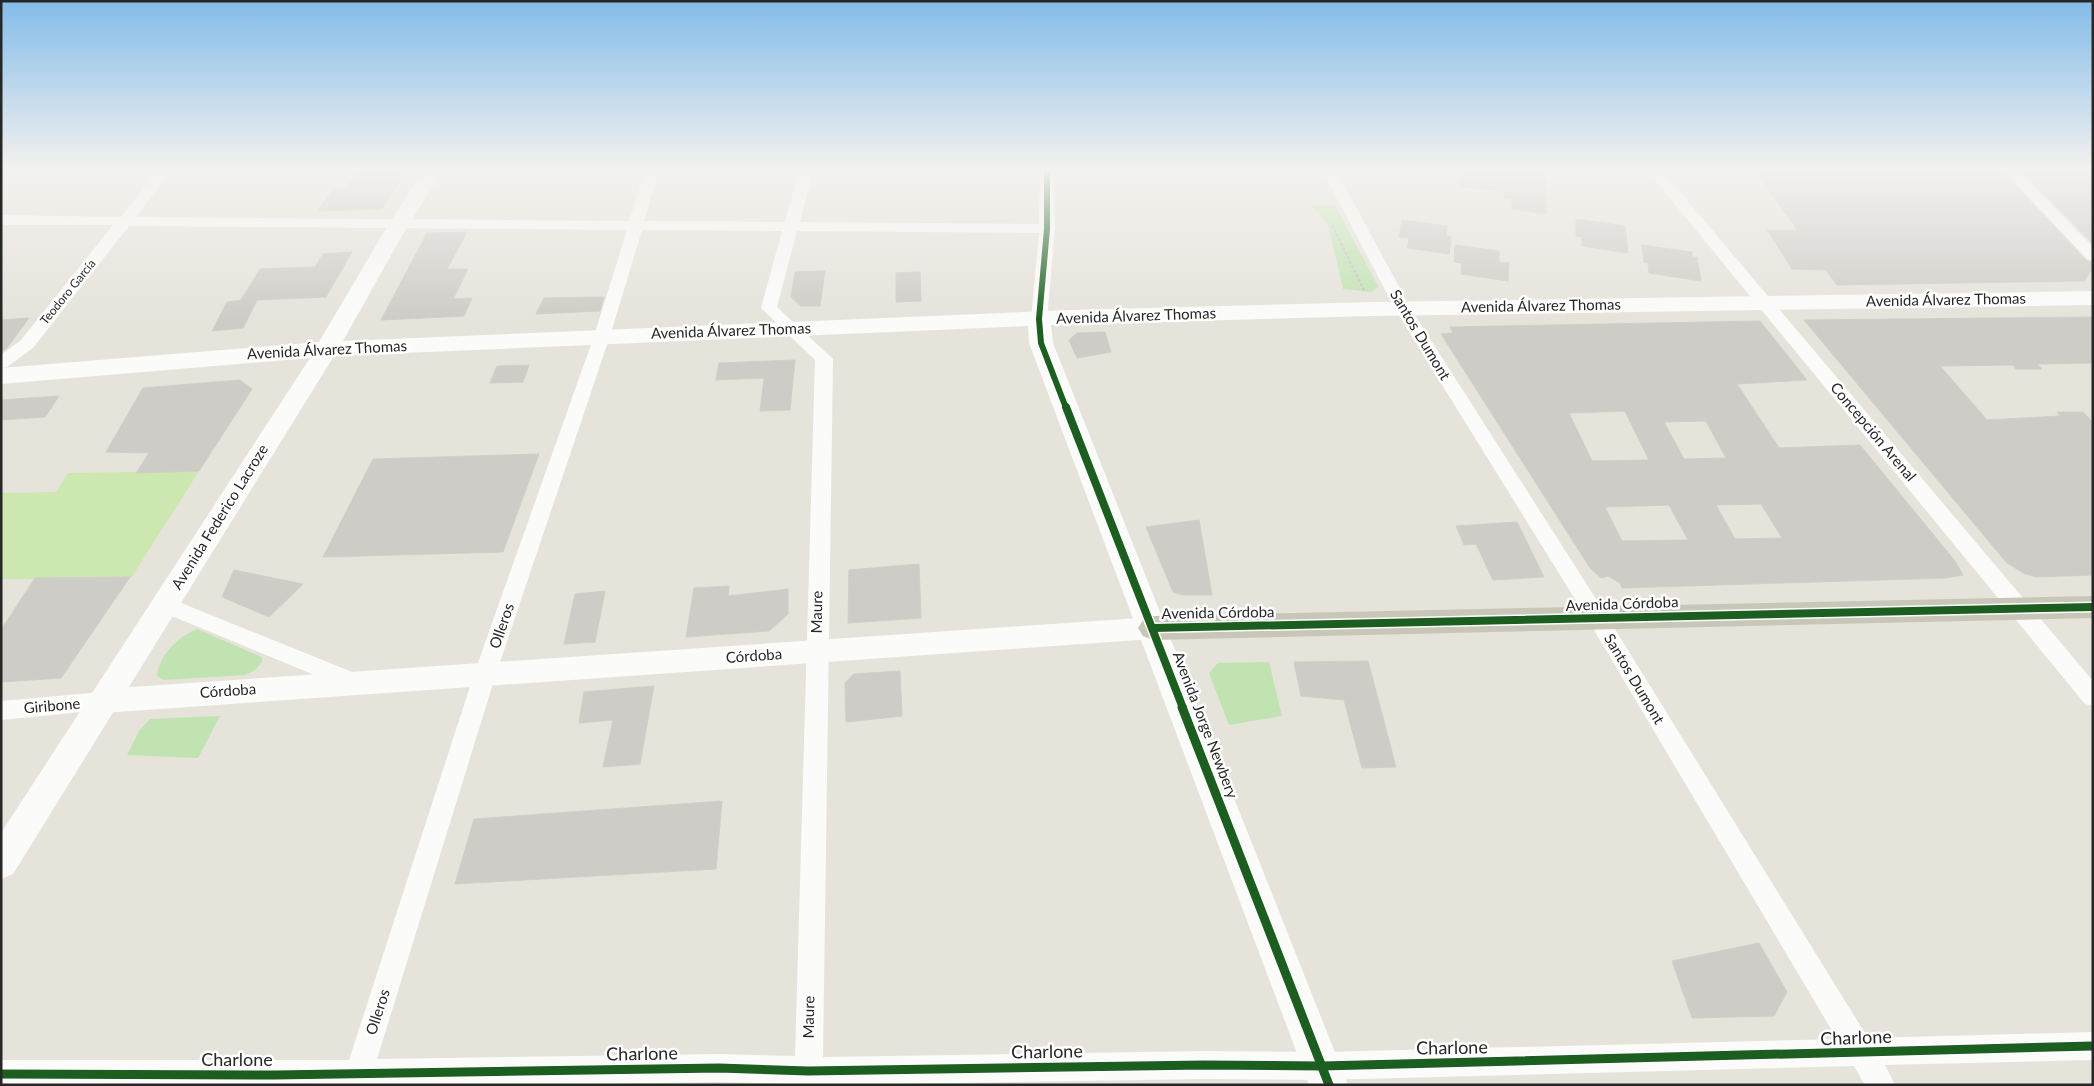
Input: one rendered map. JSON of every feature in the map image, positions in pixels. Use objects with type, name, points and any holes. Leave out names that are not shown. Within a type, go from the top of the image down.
[{"type":"main road","name":"Avenida Federico Lacroze","points":[[1,863],[327,349],[402,219]]},
{"type":"main road","name":"Avenida Álvarez Thomas","points":[[1,376],[327,349],[1039,319],[1403,308],[2093,298]]},
{"type":"main road","name":"Avenida Jorge Newbery","points":[[1039,319],[1040,343],[1153,628],[1326,1076]]},
{"type":"main road","name":"Avenida Córdoba","points":[[1153,628],[2093,607]]},
{"type":"street","name":"Olleros","points":[[357,1079],[485,674],[602,336],[638,219]]},
{"type":"street","name":"Maure","points":[[792,219],[768,308],[824,359],[808,1078]]},
{"type":"street","points":[[1039,319],[1047,219]]},
{"type":"street","name":"Santos Dumont","points":[[1355,219],[1403,308],[1598,619],[1880,1085]]},
{"type":"street","name":"Concepción Arenal","points":[[1695,219],[2093,697]]},
{"type":"street","points":[[2057,219],[2093,256]]},
{"type":"street","points":[[1,220],[636,227],[790,226],[1047,230]]},
{"type":"street","name":"Teodoro García","points":[[1,363],[27,344],[126,221]]},
{"type":"street","name":"Córdoba","points":[[164,604],[354,682]]},
{"type":"street","name":"Córdoba","points":[[102,701],[1153,628]]},
{"type":"street","name":"Giribone","points":[[1,711],[102,701]]},
{"type":"street","name":"Charlone","points":[[1,1074],[357,1079],[719,1068],[808,1078],[1204,1065],[1326,1076],[1861,1053],[2093,1046]]},
{"type":"path","points":[[1332,225],[1366,296]]},
{"type":"green space","points":[[1323,219],[1342,219],[1378,286],[1372,292],[1343,289],[1328,225]]},
{"type":"green space","points":[[199,471],[131,578],[1,579],[1,493],[56,492],[68,473]]},
{"type":"green space","points":[[197,629],[262,657],[262,662],[255,670],[245,675],[164,680],[157,676],[162,661],[171,647],[183,636]]},
{"type":"green space","points":[[1269,662],[1282,716],[1229,725],[1209,673],[1218,663]]},
{"type":"green space","points":[[220,716],[198,758],[127,755],[139,731],[150,719]]},
{"type":"building","points":[[1576,219],[1625,226],[1628,253],[1582,246],[1582,237],[1576,236]]},
{"type":"building","points":[[1789,219],[2047,219],[2086,260],[2093,263],[2093,268],[2084,281],[1837,285],[1826,270],[1792,269],[1767,230],[1798,231]]},
{"type":"building","points":[[2068,219],[2093,219],[2093,244]]},
{"type":"building","points":[[1402,220],[1447,226],[1446,236],[1451,236],[1449,254],[1407,248],[1409,238],[1399,237]]},
{"type":"building","points":[[467,232],[447,269],[468,269],[453,299],[472,298],[464,316],[381,320],[427,233]]},
{"type":"building","points":[[1455,245],[1499,251],[1499,262],[1509,263],[1508,281],[1461,274],[1462,263],[1454,262]]},
{"type":"building","points":[[1642,245],[1692,252],[1692,257],[1697,257],[1701,281],[1649,273],[1648,263],[1644,262]]},
{"type":"building","points":[[352,252],[326,297],[257,300],[243,328],[212,331],[227,302],[243,300],[241,300],[260,269],[315,267],[323,254]]},
{"type":"building","points":[[825,271],[820,306],[801,306],[791,297],[795,272]]},
{"type":"building","points":[[920,272],[921,301],[896,302],[896,273]]},
{"type":"building","points":[[604,297],[600,311],[536,314],[544,298]]},
{"type":"building","points":[[2093,317],[2093,363],[2037,364],[2042,369],[2016,369],[2013,365],[1940,366],[1987,420],[2060,416],[2057,412],[2083,412],[2093,422],[2093,575],[2036,577],[2023,573],[2006,562],[1804,320]]},
{"type":"building","points":[[29,318],[7,348],[1,352],[1,320]]},
{"type":"building","points":[[1760,321],[1807,380],[1737,384],[1779,448],[1860,445],[1955,561],[1963,575],[1945,578],[1622,588],[1620,583],[1608,576],[1601,578],[1590,568],[1441,334],[1453,333],[1450,327]],"holes":[[[1625,411],[1649,460],[1592,461],[1569,413]],[[1706,421],[1726,458],[1684,459],[1664,422]],[[1761,504],[1782,538],[1735,539],[1716,505]],[[1669,505],[1688,540],[1622,541],[1605,507]]]},
{"type":"building","points":[[1105,332],[1111,352],[1077,358],[1069,340],[1077,333]]},
{"type":"building","points":[[795,360],[790,410],[760,411],[764,378],[716,380],[719,363]]},
{"type":"building","points":[[529,365],[523,382],[490,383],[497,366]]},
{"type":"building","points":[[240,380],[252,389],[199,471],[136,473],[149,453],[106,452],[143,388]]},
{"type":"building","points":[[59,396],[45,417],[1,420],[1,400]]},
{"type":"building","points":[[539,454],[503,552],[323,557],[373,459]]},
{"type":"building","points":[[1199,520],[1212,595],[1183,595],[1173,592],[1146,527]]},
{"type":"building","points":[[1517,522],[1544,577],[1493,580],[1476,544],[1464,545],[1456,526]]},
{"type":"building","points":[[919,564],[921,618],[848,623],[849,570]]},
{"type":"building","points":[[234,570],[303,584],[269,617],[222,597]]},
{"type":"building","points":[[130,577],[61,678],[1,682],[1,630],[35,578]]},
{"type":"building","points":[[729,586],[728,596],[788,589],[788,614],[769,631],[686,637],[694,588]]},
{"type":"building","points":[[605,591],[595,642],[564,644],[575,594]]},
{"type":"building","points":[[1368,661],[1396,767],[1362,768],[1344,700],[1301,696],[1294,662]]},
{"type":"building","points":[[900,671],[902,716],[846,722],[845,683],[854,674]]},
{"type":"building","points":[[654,686],[640,764],[603,767],[613,720],[579,723],[584,692]]},
{"type":"building","points":[[722,801],[716,869],[455,884],[474,819]]},
{"type":"building","points":[[1759,943],[1787,992],[1774,1016],[1692,1018],[1672,961]]},
{"type":"cycle path","points":[[1047,219],[1039,319],[1041,343],[1329,1085]]},
{"type":"cycle path","points":[[1153,628],[2093,607]]},
{"type":"cycle path","points":[[1,1074],[275,1075],[719,1068],[808,1071],[1204,1065],[1322,1066],[2093,1046]]}]
